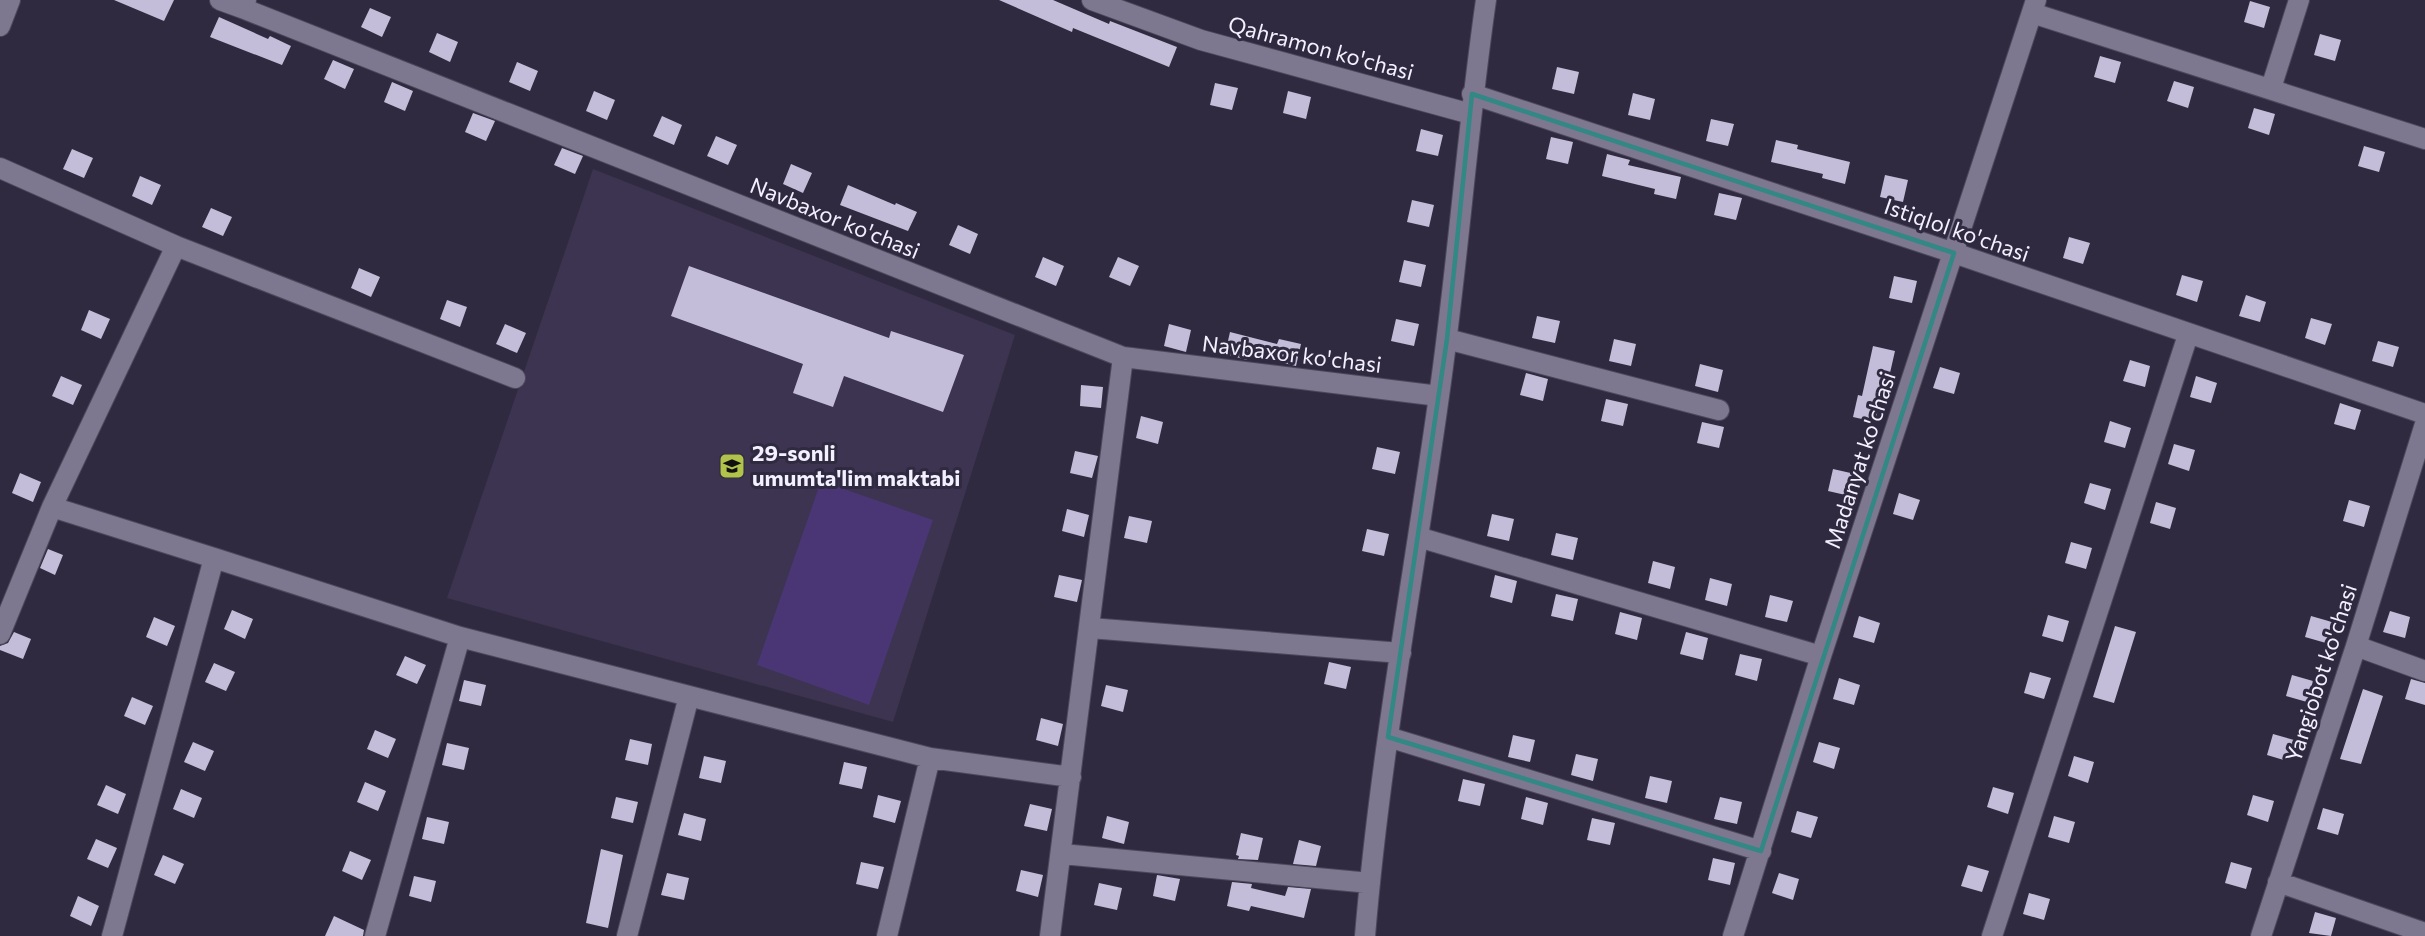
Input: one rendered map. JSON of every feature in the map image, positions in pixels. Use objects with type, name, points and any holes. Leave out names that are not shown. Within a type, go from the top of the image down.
[{"type":"street","points":[[0,26],[10,0]]},
{"type":"street","name":"Navbaxor ko'chasi","points":[[220,0],[244,4],[1123,357],[1439,396]]},
{"type":"street","name":"Qahramon ko'chasi","points":[[1092,0],[1201,40],[1472,104]]},
{"type":"street","points":[[1365,936],[1388,738],[1447,339],[1472,104],[1486,0]]},
{"type":"street","points":[[2271,88],[2299,0]]},
{"type":"street","points":[[2034,6],[2425,139]]},
{"type":"street","name":"Madanyat ko'chasi","points":[[1733,936],[1821,656],[2034,6]]},
{"type":"street","name":"Istiqlol ko'chasi","points":[[1472,104],[1954,253],[2188,335],[2425,414]]},
{"type":"street","points":[[0,168],[176,246],[515,378]]},
{"type":"street","points":[[0,634],[52,507],[176,246]]},
{"type":"street","points":[[1992,936],[2188,335]]},
{"type":"street","points":[[1447,339],[1719,410]]},
{"type":"street","points":[[1050,936],[1123,357]]},
{"type":"street","name":"Yangiobot ko'chasi","points":[[2261,936],[2356,646],[2425,424]]},
{"type":"street","points":[[52,507],[460,637],[930,758],[1071,777]]},
{"type":"street","points":[[1418,537],[1821,656]]},
{"type":"street","points":[[112,936],[214,558]]},
{"type":"street","points":[[1090,628],[1401,653]]},
{"type":"street","points":[[375,936],[460,637]]},
{"type":"street","points":[[2356,646],[2425,670]]},
{"type":"street","points":[[627,936],[688,696]]},
{"type":"street","points":[[1388,738],[1761,851]]},
{"type":"street","points":[[886,936],[930,758]]},
{"type":"street","points":[[1062,854],[1370,883]]},
{"type":"street","points":[[2278,882],[2425,933]]},
{"type":"highlighted area","points":[[1472,94],[1954,253],[1761,851],[1388,737],[1447,339]]},
{"type":"shaded area","name":"29-sonli umumta'lim maktabi","points":[[593,169],[1015,335],[893,722],[447,598]]},
{"type":"shaded area","points":[[821,481],[933,520],[869,705],[757,665]]},
{"type":"building","points":[[114,0],[174,0],[164,21]]},
{"type":"building","points":[[999,0],[1053,0],[1109,24],[1110,21],[1177,47],[1169,67],[1073,28],[1072,32]]},
{"type":"building","points":[[2250,1],[2270,7],[2264,28],[2244,22]]},
{"type":"building","points":[[370,8],[391,17],[382,37],[361,27]]},
{"type":"building","points":[[219,17],[268,39],[270,36],[291,46],[282,65],[210,37]]},
{"type":"building","points":[[437,33],[458,42],[450,62],[429,52]]},
{"type":"building","points":[[2320,34],[2341,40],[2335,61],[2314,55]]},
{"type":"building","points":[[2100,56],[2121,62],[2115,83],[2094,77]]},
{"type":"building","points":[[333,60],[354,69],[345,89],[324,79]]},
{"type":"building","points":[[517,62],[538,71],[530,91],[509,82]]},
{"type":"building","points":[[1557,67],[1579,72],[1574,94],[1552,89]]},
{"type":"building","points":[[2174,81],[2194,87],[2188,108],[2167,101]]},
{"type":"building","points":[[392,82],[413,91],[405,111],[384,102]]},
{"type":"building","points":[[1215,83],[1238,88],[1232,110],[1210,105]]},
{"type":"building","points":[[594,91],[615,100],[607,120],[586,111]]},
{"type":"building","points":[[1288,91],[1311,97],[1306,119],[1283,113]]},
{"type":"building","points":[[1633,93],[1655,99],[1650,120],[1628,115]]},
{"type":"building","points":[[2254,108],[2275,114],[2269,135],[2248,128]]},
{"type":"building","points":[[473,113],[495,121],[486,141],[465,132]]},
{"type":"building","points":[[662,116],[682,125],[674,145],[653,136]]},
{"type":"building","points":[[1711,119],[1734,124],[1728,146],[1706,141]]},
{"type":"building","points":[[1421,129],[1443,135],[1438,156],[1416,151]]},
{"type":"building","points":[[716,136],[737,145],[728,165],[707,156]]},
{"type":"building","points":[[1551,137],[1573,142],[1568,164],[1546,159]]},
{"type":"building","points":[[1776,140],[1798,145],[1797,149],[1850,162],[1845,184],[1822,178],[1823,174],[1771,162]]},
{"type":"building","points":[[2364,146],[2385,152],[2379,172],[2358,166]]},
{"type":"building","points":[[562,148],[583,156],[575,174],[554,165]]},
{"type":"building","points":[[72,149],[93,158],[84,178],[63,169]]},
{"type":"building","points":[[1607,154],[1630,160],[1628,165],[1681,177],[1676,199],[1654,194],[1655,189],[1602,176]]},
{"type":"building","points":[[791,164],[812,173],[803,193],[783,184]]},
{"type":"building","points":[[1885,175],[1908,180],[1903,202],[1880,197]]},
{"type":"building","points":[[140,176],[161,185],[152,205],[132,196]]},
{"type":"building","points":[[848,185],[917,212],[908,231],[840,205]]},
{"type":"building","points":[[1719,193],[1742,198],[1736,220],[1714,215]]},
{"type":"building","points":[[1412,200],[1434,205],[1429,227],[1407,222]]},
{"type":"building","points":[[211,208],[232,217],[223,236],[202,227]]},
{"type":"building","points":[[958,225],[978,234],[970,254],[949,245]]},
{"type":"building","points":[[2069,237],[2090,243],[2083,264],[2063,258]]},
{"type":"building","points":[[1043,257],[1064,266],[1056,286],[1035,277]]},
{"type":"building","points":[[1118,257],[1139,266],[1130,286],[1109,277]]},
{"type":"building","points":[[1404,260],[1426,265],[1421,287],[1399,282]]},
{"type":"building","points":[[689,266],[889,338],[891,331],[964,355],[943,412],[844,376],[833,407],[793,393],[803,364],[671,316]]},
{"type":"building","points":[[359,268],[380,277],[371,297],[351,288]]},
{"type":"building","points":[[2182,275],[2203,281],[2197,302],[2176,295]]},
{"type":"building","points":[[1894,276],[1917,281],[1912,303],[1889,298]]},
{"type":"building","points":[[2246,295],[2266,302],[2260,322],[2239,316]]},
{"type":"building","points":[[447,300],[467,307],[460,327],[440,319]]},
{"type":"building","points":[[89,310],[110,319],[101,339],[81,330]]},
{"type":"building","points":[[1537,316],[1560,321],[1555,343],[1532,338]]},
{"type":"building","points":[[2311,318],[2332,324],[2325,345],[2305,338]]},
{"type":"building","points":[[1396,319],[1419,324],[1414,346],[1391,341]]},
{"type":"building","points":[[505,324],[526,333],[517,353],[496,344]]},
{"type":"building","points":[[1169,324],[1191,330],[1186,352],[1164,346]]},
{"type":"building","points":[[1230,332],[1277,344],[1279,339],[1301,344],[1296,366],[1248,354],[1247,360],[1225,354]]},
{"type":"building","points":[[1614,339],[1636,344],[1631,366],[1609,361]]},
{"type":"building","points":[[2378,341],[2399,347],[2393,367],[2372,361]]},
{"type":"building","points":[[1873,346],[1895,351],[1890,373],[1887,372],[1875,422],[1853,417],[1858,395],[1862,396]]},
{"type":"building","points":[[2130,360],[2150,366],[2145,387],[2123,381]]},
{"type":"building","points":[[1700,364],[1723,370],[1718,392],[1695,386]]},
{"type":"building","points":[[1940,367],[1960,373],[1954,394],[1933,388]]},
{"type":"building","points":[[1526,373],[1548,379],[1543,401],[1520,395]]},
{"type":"building","points":[[61,376],[82,385],[73,405],[52,396]]},
{"type":"building","points":[[2196,376],[2217,383],[2211,403],[2190,397]]},
{"type":"building","points":[[1081,385],[1103,387],[1101,408],[1080,406]]},
{"type":"building","points":[[1606,399],[1628,404],[1623,426],[1601,421]]},
{"type":"building","points":[[2340,403],[2361,410],[2355,430],[2334,424]]},
{"type":"building","points":[[1141,416],[1163,422],[1158,444],[1136,438]]},
{"type":"building","points":[[2110,421],[2131,428],[2125,448],[2104,442]]},
{"type":"building","points":[[1702,422],[1724,427],[1719,448],[1697,443]]},
{"type":"building","points":[[2174,444],[2195,450],[2189,471],[2168,464]]},
{"type":"building","points":[[1377,447],[1400,452],[1395,474],[1372,469]]},
{"type":"building","points":[[1075,451],[1098,456],[1092,478],[1070,473]]},
{"type":"building","points":[[1833,469],[1855,474],[1850,496],[1828,491]]},
{"type":"building","points":[[20,473],[41,482],[33,502],[12,493]]},
{"type":"building","points":[[2090,483],[2111,489],[2105,510],[2084,503]]},
{"type":"building","points":[[1899,493],[1920,500],[1913,520],[1893,514]]},
{"type":"building","points":[[2349,500],[2370,506],[2364,527],[2343,521]]},
{"type":"building","points":[[2156,502],[2176,508],[2170,529],[2150,523]]},
{"type":"building","points":[[1067,509],[1089,515],[1084,537],[1062,531]]},
{"type":"building","points":[[1492,514],[1514,519],[1509,541],[1487,536]]},
{"type":"building","points":[[1129,516],[1152,521],[1147,543],[1124,538]]},
{"type":"building","points":[[1367,529],[1389,534],[1384,556],[1362,551]]},
{"type":"building","points":[[1556,533],[1578,538],[1573,560],[1551,555]]},
{"type":"building","points":[[2071,542],[2092,548],[2086,569],[2065,563]]},
{"type":"building","points":[[48,549],[63,555],[55,575],[40,568]]},
{"type":"building","points":[[1653,561],[1675,567],[1670,589],[1648,583]]},
{"type":"building","points":[[1059,575],[1082,580],[1077,602],[1054,597]]},
{"type":"building","points":[[1495,575],[1517,581],[1512,603],[1490,597]]},
{"type":"building","points":[[1710,578],[1732,584],[1727,606],[1705,600]]},
{"type":"building","points":[[1556,594],[1578,599],[1573,621],[1551,616]]},
{"type":"building","points":[[1770,595],[1793,601],[1787,622],[1765,617]]},
{"type":"building","points":[[232,610],[253,619],[245,639],[224,629]]},
{"type":"building","points":[[2390,611],[2410,617],[2405,638],[2383,632]]},
{"type":"building","points":[[1620,612],[1642,618],[1637,640],[1615,634]]},
{"type":"building","points":[[2048,615],[2069,621],[2063,642],[2042,636]]},
{"type":"building","points":[[1859,616],[1880,623],[1874,643],[1853,637]]},
{"type":"building","points":[[2311,616],[2332,622],[2326,643],[2305,637]]},
{"type":"building","points":[[154,617],[175,626],[167,646],[146,637]]},
{"type":"building","points":[[2115,626],[2136,632],[2114,703],[2093,697]]},
{"type":"building","points":[[14,632],[31,639],[23,659],[0,650],[0,646],[8,643]]},
{"type":"building","points":[[1686,632],[1708,638],[1703,660],[1680,654]]},
{"type":"building","points":[[1740,654],[1762,659],[1757,681],[1735,675]]},
{"type":"building","points":[[405,656],[426,665],[417,684],[396,675]]},
{"type":"building","points":[[1329,662],[1351,667],[1346,689],[1324,684]]},
{"type":"building","points":[[214,663],[235,672],[226,691],[205,682]]},
{"type":"building","points":[[2030,672],[2051,678],[2044,699],[2024,693]]},
{"type":"building","points":[[2292,675],[2313,681],[2307,702],[2286,696]]},
{"type":"building","points":[[1839,678],[1860,685],[1854,705],[1833,699]]},
{"type":"building","points":[[2411,679],[2425,683],[2425,705],[2405,699]]},
{"type":"building","points":[[464,680],[486,685],[481,706],[459,701]]},
{"type":"building","points":[[1106,685],[1128,690],[1123,712],[1101,706]]},
{"type":"building","points":[[2363,689],[2383,696],[2361,764],[2340,759]]},
{"type":"building","points":[[132,697],[153,706],[145,725],[124,716]]},
{"type":"building","points":[[1041,718],[1063,724],[1058,746],[1036,740]]},
{"type":"building","points":[[375,730],[396,739],[388,758],[367,749]]},
{"type":"building","points":[[2273,734],[2294,740],[2287,761],[2267,755]]},
{"type":"building","points":[[1513,735],[1535,740],[1530,762],[1508,757]]},
{"type":"building","points":[[630,739],[652,744],[648,765],[625,760]]},
{"type":"building","points":[[193,742],[214,751],[205,771],[184,762]]},
{"type":"building","points":[[1819,742],[1840,748],[1834,769],[1813,762]]},
{"type":"building","points":[[447,743],[469,748],[464,770],[442,765]]},
{"type":"building","points":[[1576,754],[1598,759],[1593,781],[1571,775]]},
{"type":"building","points":[[704,756],[726,761],[721,783],[699,778]]},
{"type":"building","points":[[2074,756],[2094,762],[2088,783],[2068,776]]},
{"type":"building","points":[[844,762],[867,767],[862,789],[839,784]]},
{"type":"building","points":[[1650,776],[1672,781],[1667,803],[1645,798]]},
{"type":"building","points":[[1463,779],[1485,784],[1480,806],[1458,801]]},
{"type":"building","points":[[365,782],[386,791],[378,811],[357,802]]},
{"type":"building","points":[[106,785],[126,794],[118,814],[97,805]]},
{"type":"building","points":[[1993,787],[2014,793],[2008,814],[1987,807]]},
{"type":"building","points":[[181,789],[202,798],[194,818],[173,809]]},
{"type":"building","points":[[878,795],[901,801],[895,823],[873,817]]},
{"type":"building","points":[[2253,795],[2274,801],[2268,822],[2247,815]]},
{"type":"building","points":[[616,797],[638,802],[633,823],[611,818]]},
{"type":"building","points":[[1526,797],[1548,803],[1543,825],[1521,819]]},
{"type":"building","points":[[1720,797],[1742,802],[1737,824],[1714,819]]},
{"type":"building","points":[[1030,804],[1052,809],[1047,831],[1024,826]]},
{"type":"building","points":[[2323,808],[2344,814],[2338,835],[2317,829]]},
{"type":"building","points":[[1797,811],[1818,817],[1811,838],[1791,832]]},
{"type":"building","points":[[684,813],[706,819],[701,841],[678,835]]},
{"type":"building","points":[[1107,816],[1129,822],[1124,844],[1102,838]]},
{"type":"building","points":[[2054,816],[2075,822],[2069,843],[2048,837]]},
{"type":"building","points":[[427,817],[449,822],[444,844],[422,839]]},
{"type":"building","points":[[1592,818],[1615,823],[1610,845],[1587,840]]},
{"type":"building","points":[[1241,833],[1263,838],[1258,860],[1238,859],[1239,856],[1236,855]]},
{"type":"building","points":[[96,839],[117,848],[108,868],[87,859]]},
{"type":"building","points":[[1299,840],[1321,846],[1316,866],[1293,864]]},
{"type":"building","points":[[601,849],[623,855],[608,928],[586,923]]},
{"type":"building","points":[[350,851],[371,860],[362,880],[342,871]]},
{"type":"building","points":[[163,855],[184,864],[175,884],[154,875]]},
{"type":"building","points":[[1713,858],[1735,863],[1730,885],[1708,880]]},
{"type":"building","points":[[861,862],[884,867],[878,889],[856,884]]},
{"type":"building","points":[[2231,862],[2252,868],[2246,889],[2225,883]]},
{"type":"building","points":[[1968,865],[1989,871],[1982,892],[1961,886]]},
{"type":"building","points":[[1021,870],[1043,875],[1038,897],[1016,891]]},
{"type":"building","points":[[667,873],[689,878],[684,900],[661,895]]},
{"type":"building","points":[[1779,873],[1799,879],[1793,900],[1772,893]]},
{"type":"building","points":[[1157,875],[1180,879],[1175,901],[1153,896]]},
{"type":"building","points":[[414,876],[436,881],[431,902],[409,896]]},
{"type":"building","points":[[1232,882],[1252,884],[1251,888],[1285,896],[1288,887],[1311,889],[1304,918],[1251,906],[1249,911],[1227,906]]},
{"type":"building","points":[[1099,883],[1122,888],[1117,910],[1094,905]]},
{"type":"building","points":[[2029,893],[2050,899],[2044,920],[2023,914]]},
{"type":"building","points":[[78,896],[99,906],[91,926],[70,916]]},
{"type":"building","points":[[2315,912],[2336,918],[2331,936],[2309,933]]},
{"type":"building","points":[[334,916],[364,930],[363,936],[325,936]]},
{"type":"place","name":"29-sonli umumta'lim maktabi","points":[[732,466]]}]
